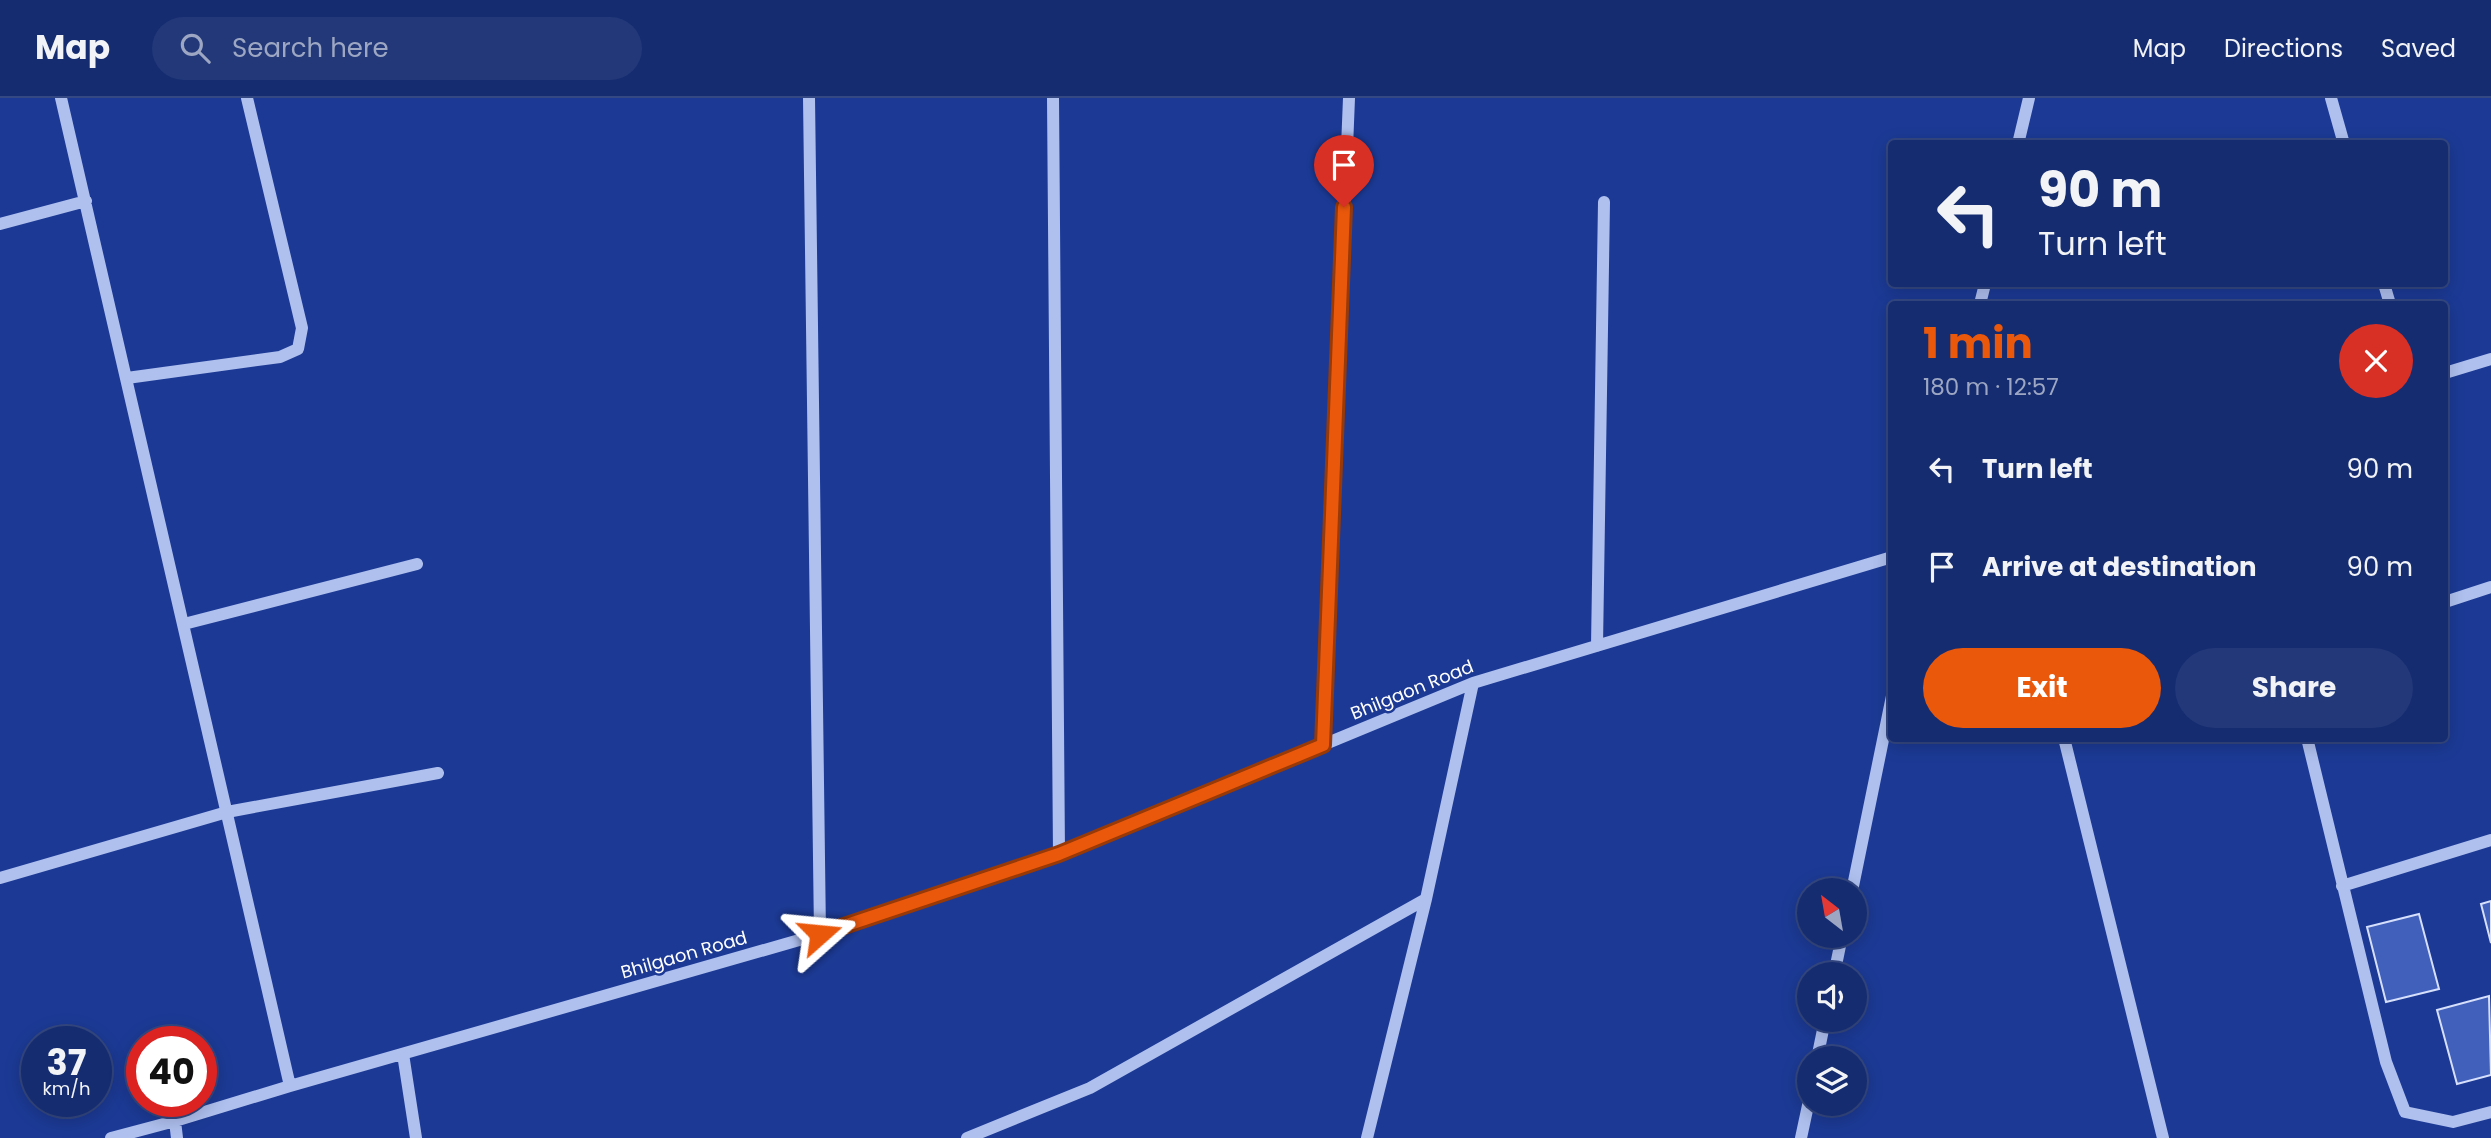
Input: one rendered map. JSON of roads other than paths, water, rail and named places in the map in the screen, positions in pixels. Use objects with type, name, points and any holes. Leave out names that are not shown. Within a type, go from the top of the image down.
[{"type":"street","points":[[61,98],[290,1086]]},
{"type":"street","points":[[127,378],[280,357],[298,349],[302,328],[247,98]]},
{"type":"street","points":[[809,98],[820,934]]},
{"type":"street","points":[[1053,98],[1059,854]]},
{"type":"street","points":[[1323,745],[1349,98]]},
{"type":"street","points":[[2019,140],[2029,98]]},
{"type":"street","points":[[2331,98],[2343,140]]},
{"type":"street","points":[[0,224],[86,201]]},
{"type":"street","points":[[1597,646],[1604,202]]},
{"type":"street","points":[[2448,372],[2491,359]]},
{"type":"street","name":"Bhilgaon Road","points":[[111,1138],[175,1122],[290,1086],[820,934],[1059,854],[1473,683],[1888,557]]},
{"type":"street","points":[[184,624],[416,564]]},
{"type":"street","points":[[2448,600],[2491,587]]},
{"type":"street","points":[[1367,1138],[1426,898],[1473,683]]},
{"type":"street","points":[[1855,878],[1888,716]]},
{"type":"street","points":[[2065,742],[2164,1138]]},
{"type":"street","points":[[2308,742],[2386,1062],[2405,1112],[2453,1122],[2491,1112]]},
{"type":"street","points":[[0,878],[227,812],[438,773]]},
{"type":"street","points":[[2342,886],[2491,840]]},
{"type":"street","points":[[967,1138],[1090,1088],[1426,898]]},
{"type":"street","points":[[403,1054],[416,1138]]},
{"type":"street","points":[[1801,1138],[1806,1116]]},
{"type":"street","points":[[175,1122],[177,1138]]}]
